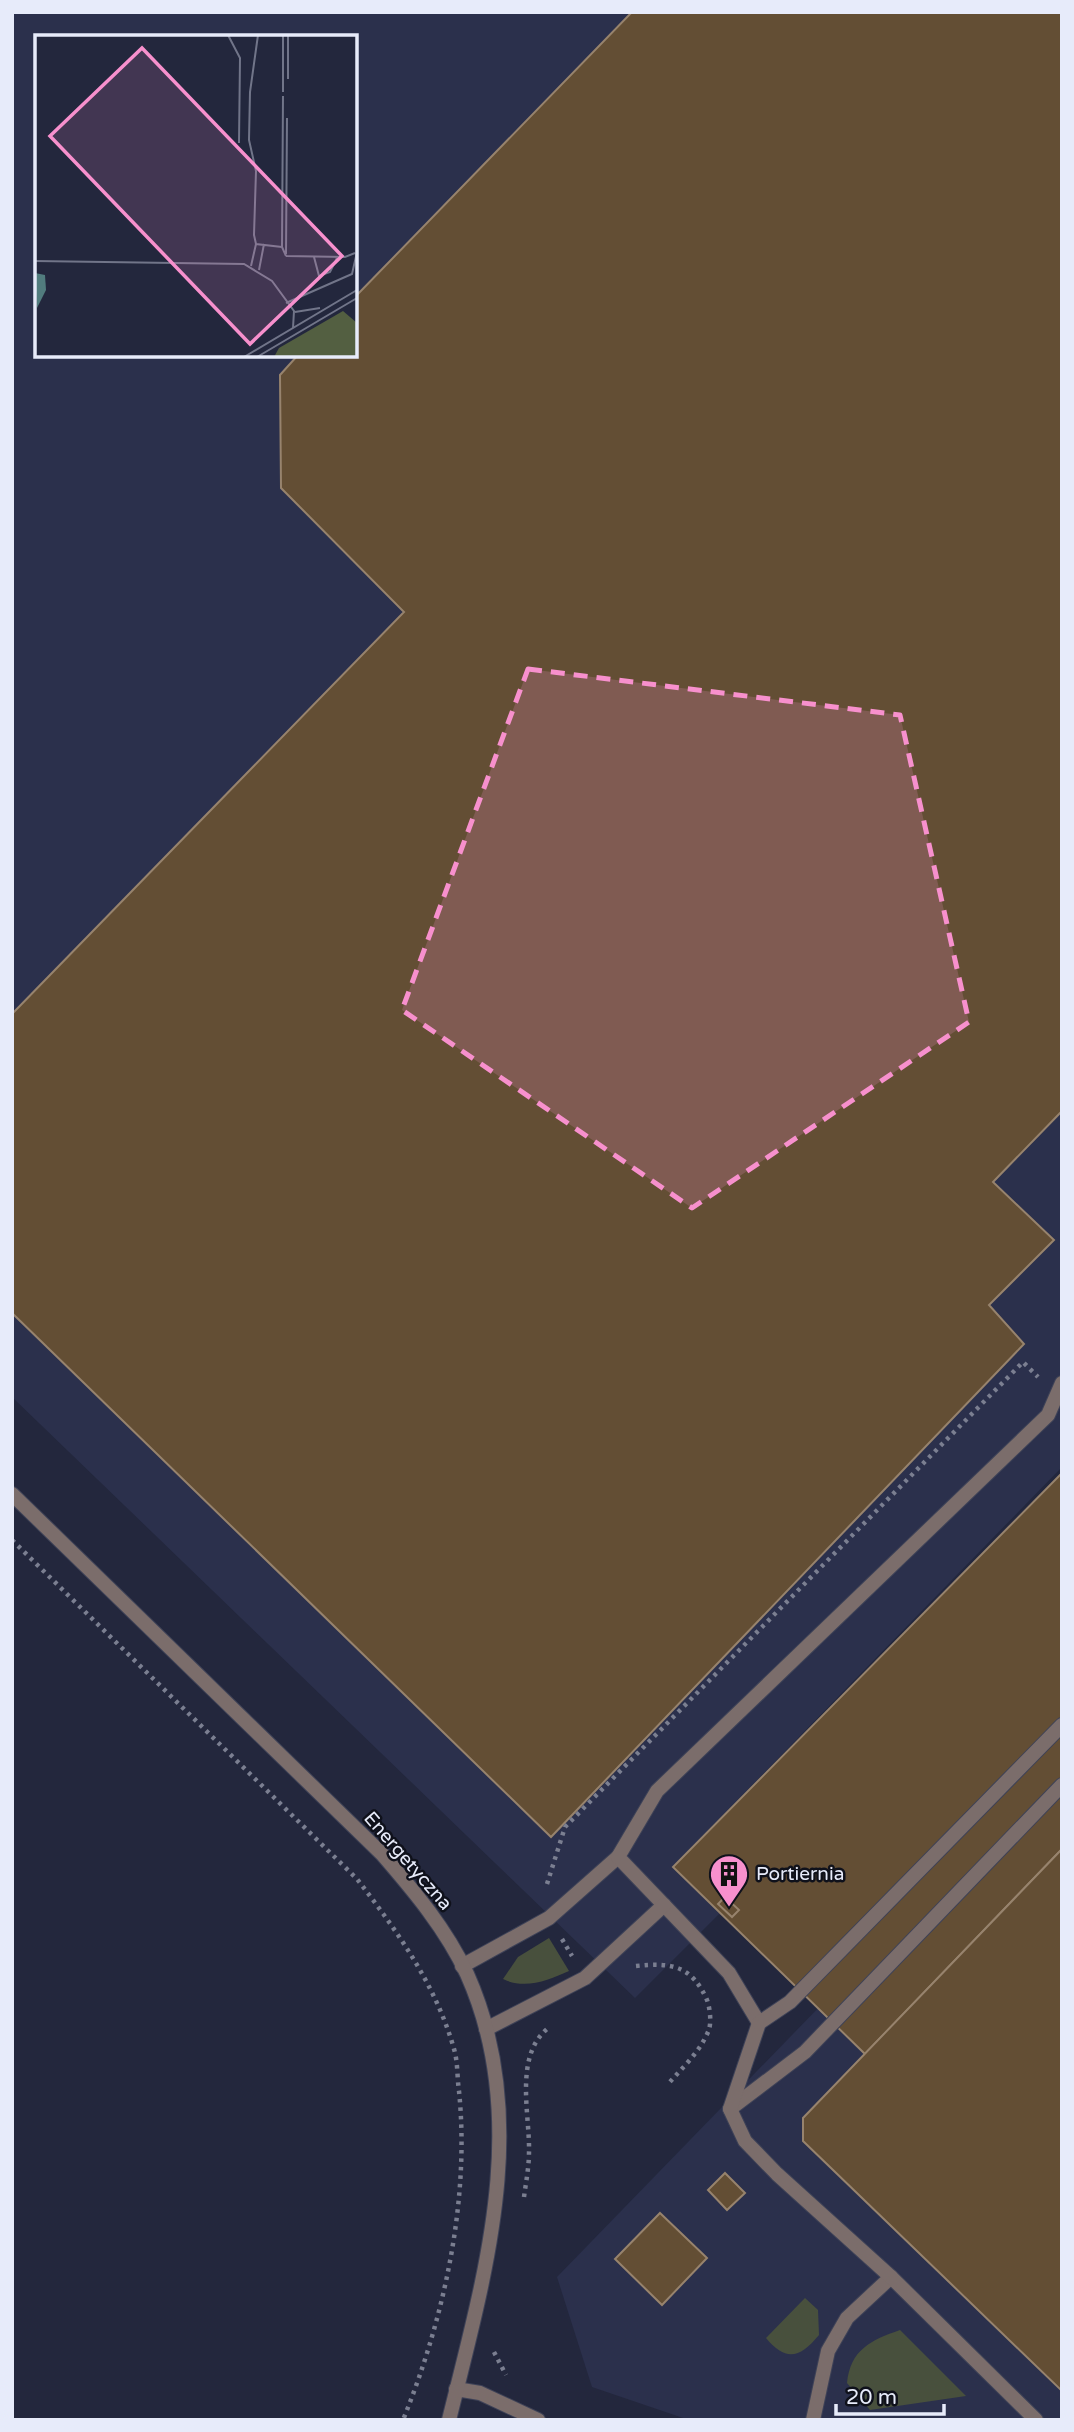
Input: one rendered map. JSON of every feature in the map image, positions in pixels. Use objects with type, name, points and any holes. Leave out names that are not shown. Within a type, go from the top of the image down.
[{"type":"street","points":[[462,1966],[549,1918],[618,1857],[657,1791],[1048,1415],[1059,1389]]},
{"type":"street","name":"Energetyczna","points":[[12,1494],[382,1854],[429,1910],[462,1966],[486,2029],[500,2112],[500,2173],[491,2237],[449,2420]]},
{"type":"street","points":[[1028,2418],[891,2277],[745,2141],[730,2109],[760,2023],[790,2002],[1062,1725]]},
{"type":"street","points":[[730,2109],[804,2052],[1062,1784]]},
{"type":"street","points":[[618,1857],[729,1973],[760,2023]]},
{"type":"street","points":[[486,2029],[585,1978],[664,1905]]},
{"type":"street","points":[[813,2420],[828,2351],[847,2318],[891,2277]]},
{"type":"street","points":[[456,2389],[480,2393],[538,2420]]},
{"type":"path","points":[[585,1978],[538,1900],[546,1887],[565,1827],[1023,1362],[1059,1389]]},
{"type":"path","points":[[12,1540],[357,1879],[399,1934],[433,1993],[454,2051],[461,2110],[462,2166],[448,2270],[420,2379],[403,2420]]},
{"type":"path","points":[[626,1974],[635,1966],[659,1963],[683,1969],[700,1984],[709,2005],[710,2030],[695,2055],[667,2084]]},
{"type":"path","points":[[523,2210],[529,2154],[529,2058],[542,2033],[550,2026]]},
{"type":"path","points":[[492,2348],[496,2362],[514,2381]]},
{"type":"highlighted area","points":[[528,669],[900,715],[969,1022],[692,1208],[402,1010]]},
{"type":"shaded area","points":[[12,12],[1062,12],[1062,1467],[685,1854],[741,1907],[725,1918],[719,1914],[635,1998],[12,1397]]},
{"type":"shaded area","points":[[1062,1757],[1062,2420],[689,2420],[592,2387],[557,2277]]},
{"type":"green space","points":[[549,1938],[569,1971],[528,1984],[503,1979],[518,1957]]},
{"type":"green space","points":[[805,2298],[818,2310],[819,2335],[806,2349],[787,2354],[773,2346],[766,2338]]},
{"type":"green space","points":[[900,2330],[966,2396],[870,2410],[847,2383],[852,2362],[871,2342]]},
{"type":"building","points":[[632,12],[1062,12],[1062,1111],[993,1182],[1054,1240],[989,1305],[1024,1344],[551,1837],[12,1313],[12,1014],[404,612],[281,488],[280,375],[296,357],[357,357],[357,295]]},
{"type":"building","points":[[1062,1473],[1062,1849],[865,2054],[673,1867]]},
{"type":"building","points":[[1062,1849],[1062,2391],[803,2141],[803,2118]]},
{"type":"building","name":"Portiernia","points":[[725,1897],[739,1910],[732,1917],[718,1904]]},
{"type":"building","points":[[725,2173],[745,2193],[727,2210],[708,2190]]},
{"type":"building","points":[[660,2213],[707,2258],[662,2305],[615,2259]]},
{"type":"place","name":"Portiernia","points":[[729,1908]]}]
